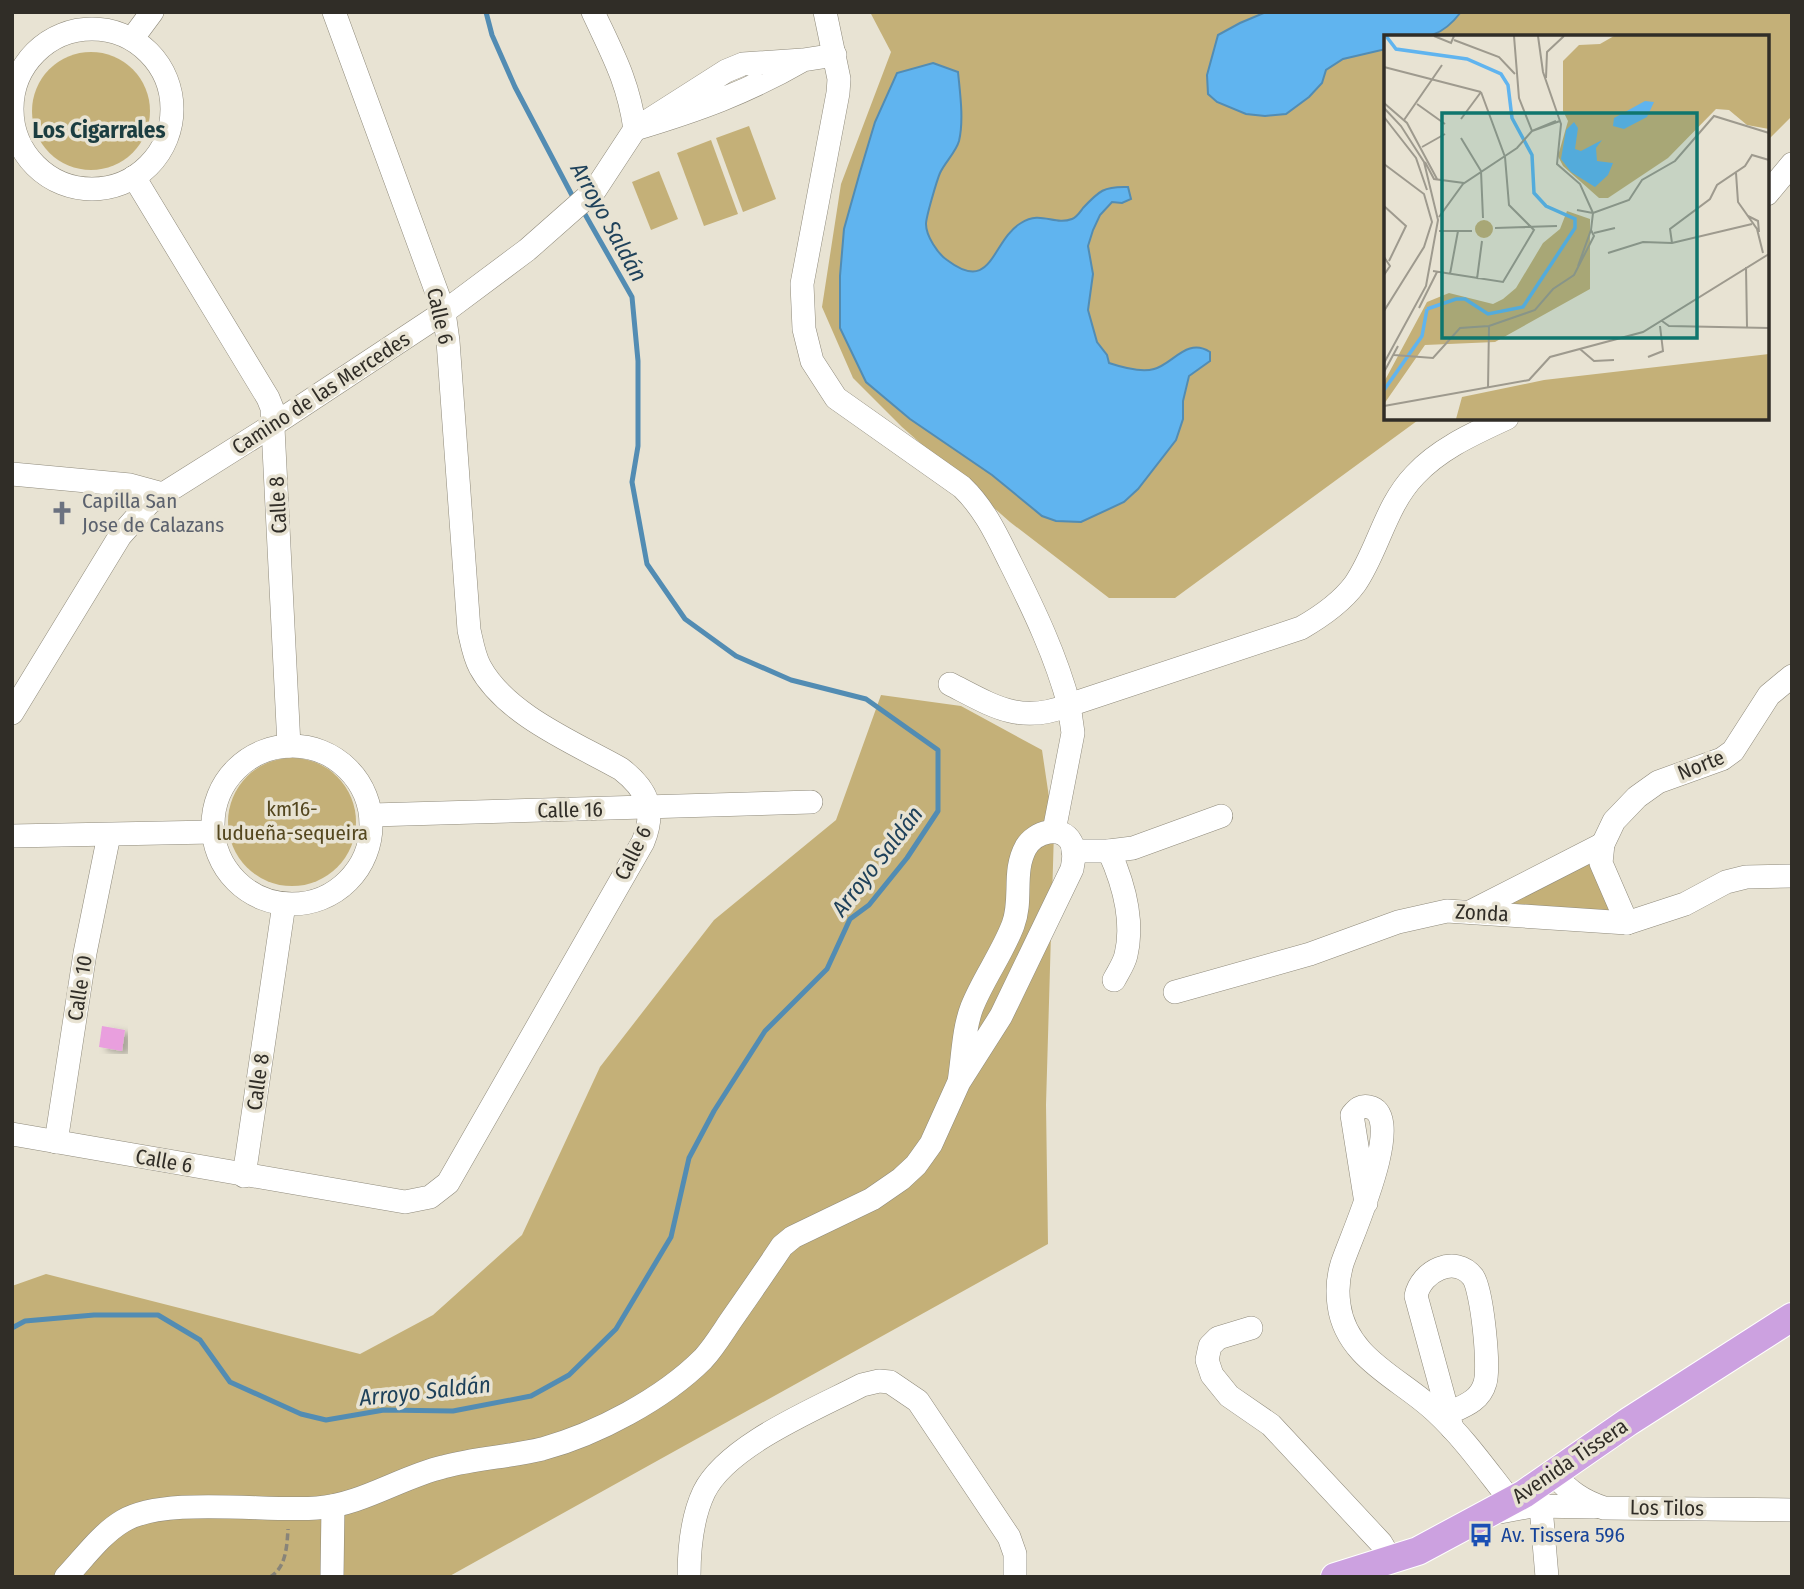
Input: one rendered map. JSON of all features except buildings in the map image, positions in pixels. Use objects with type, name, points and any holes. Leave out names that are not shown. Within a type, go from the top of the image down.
[{"type":"main road","name":"Avenida Tissera","points":[[1335,1577],[1418,1551],[1511,1501],[1792,1317]]},
{"type":"street","points":[[132,39],[152,12]]},
{"type":"street","name":"Calle 6","points":[[12,1134],[405,1202],[430,1197],[442,1190],[492,1108],[643,842],[650,820],[650,808],[642,789],[627,774],[525,715],[501,695],[480,667],[473,650],[469,630],[444,312],[334,12]]},
{"type":"street","points":[[593,12],[624,77],[631,99],[635,129],[726,71],[743,64],[835,55]]},
{"type":"street","points":[[825,12],[839,79],[802,284],[804,329],[812,360],[836,398],[962,487],[986,516],[1032,606],[1069,705],[1073,733],[1054,831]]},
{"type":"street","points":[[81,29],[108,30],[132,39],[153,57],[168,80],[173,107],[168,135],[155,159],[134,177],[111,187],[85,188],[61,182],[39,169],[17,148],[12,99],[16,71],[35,52],[56,37],[81,29]]},
{"type":"street","name":"Camino de las Mercedes","points":[[12,713],[120,536],[149,503],[444,312],[527,250],[595,190],[635,129]]},
{"type":"street","points":[[1769,192],[1792,164]]},
{"type":"street","name":"Calle 8","points":[[134,177],[272,408],[289,746]]},
{"type":"street","points":[[950,684],[1000,710],[1023,713],[1053,712],[1301,628],[1324,615],[1356,583],[1392,507],[1414,476],[1447,448],[1503,420]]},
{"type":"street","points":[[12,474],[130,485],[163,494]]},
{"type":"street","name":"Norte","points":[[1603,845],[1614,821],[1650,787],[1672,776],[1722,759],[1733,751],[1769,695],[1792,676]]},
{"type":"street","points":[[289,746],[313,748],[334,757],[352,773],[365,792],[372,815],[371,839],[363,861],[349,881],[330,895],[307,903],[284,904],[262,899],[243,888],[228,873],[217,853],[212,832],[215,806],[224,783],[242,764],[264,751],[289,746]]},
{"type":"street","name":"Calle 16","points":[[372,815],[811,802]]},
{"type":"street","points":[[1073,851],[1133,848],[1221,816]]},
{"type":"street","points":[[66,1577],[107,1533],[123,1521],[139,1514],[176,1508],[289,1509],[333,1506],[433,1469],[541,1449],[563,1442],[596,1429],[657,1395],[704,1357],[788,1242],[872,1199],[901,1179],[916,1165],[931,1144],[959,1082],[1001,1016],[1072,869],[1073,851],[1067,838],[1054,831],[1044,832],[1026,846],[1017,876],[1019,899],[1013,925],[971,1009],[959,1082]]},
{"type":"street","points":[[12,836],[212,832]]},
{"type":"street","name":"Calle 10","points":[[56,1142],[85,953],[109,835]]},
{"type":"street","points":[[1472,911],[1603,845]]},
{"type":"street","points":[[1603,845],[1601,863],[1627,923]]},
{"type":"street","points":[[1110,851],[1122,886],[1128,941],[1125,957],[1114,980]]},
{"type":"street","name":"Zonda","points":[[1175,992],[1310,954],[1423,915],[1472,911],[1627,923],[1685,904],[1726,882],[1746,877],[1792,876]]},
{"type":"street","points":[[1019,899],[1036,912],[1053,911]]},
{"type":"street","name":"Calle 8","points":[[244,1176],[284,904]]},
{"type":"street","points":[[1366,1203],[1341,1264],[1339,1308],[1346,1332],[1377,1367],[1451,1420]]},
{"type":"street","points":[[1451,1420],[1472,1402],[1485,1383],[1485,1338],[1474,1279],[1463,1268],[1448,1266],[1434,1270],[1426,1277],[1416,1296],[1451,1420],[1511,1501]]},
{"type":"street","points":[[1251,1328],[1218,1338],[1210,1346],[1207,1360],[1212,1375],[1229,1396],[1271,1424],[1381,1543],[1391,1560]]},
{"type":"street","points":[[689,1577],[693,1531],[704,1493],[717,1473],[737,1454],[761,1438],[862,1385],[879,1381],[890,1382],[918,1401],[1009,1537],[1015,1554],[1014,1577]]},
{"type":"street","name":"Los Tilos","points":[[1553,1474],[1585,1502],[1604,1508],[1792,1510]]},
{"type":"street","points":[[332,1577],[333,1506]]},
{"type":"street","points":[[1541,1507],[1547,1577]]},
{"type":"street","points":[[1486,1515],[1541,1507],[1604,1508]]},
{"type":"path","points":[[270,1577],[278,1572],[287,1550],[289,1509]]},
{"type":"green space","points":[[870,12],[1792,12],[1792,116],[1769,139],[1769,35],[1384,35],[1384,420],[1418,420],[1175,598],[1109,598],[1010,522],[902,427],[853,378],[822,307],[841,184],[891,52]]},
{"type":"green space","points":[[91,52],[124,62],[140,78],[150,111],[140,144],[124,160],[91,170],[58,160],[42,144],[32,111],[42,78],[58,62]]},
{"type":"green space","points":[[749,126],[776,199],[743,212],[716,138]]},
{"type":"green space","points":[[711,140],[738,214],[704,226],[677,153]]},
{"type":"green space","points":[[659,171],[678,219],[651,230],[632,182]]},
{"type":"green space","points":[[881,695],[961,706],[1042,750],[1054,831],[1046,1105],[1048,1244],[448,1577],[12,1577],[12,1286],[46,1274],[360,1354],[433,1315],[522,1235],[600,1067],[714,920],[836,820]]},
{"type":"green space","name":"km16- ludueña-sequeira","points":[[292,758],[317,763],[337,777],[351,797],[356,822],[351,847],[337,867],[317,881],[292,886],[267,881],[247,867],[233,847],[228,822],[233,797],[247,777],[267,763]]},
{"type":"green space","points":[[1589,859],[1612,912],[1507,903]]},
{"type":"water","points":[[1266,12],[1461,12],[1436,34],[1384,35],[1384,49],[1343,59],[1326,70],[1322,83],[1309,97],[1286,114],[1265,116],[1246,114],[1217,102],[1208,94],[1207,75],[1218,35]]},
{"type":"water","points":[[933,63],[958,72],[961,106],[959,141],[940,173],[926,220],[928,234],[940,254],[962,269],[974,272],[983,268],[1011,231],[1028,219],[1072,219],[1102,191],[1113,187],[1128,187],[1131,199],[1122,203],[1112,202],[1100,215],[1088,246],[1093,274],[1088,310],[1097,342],[1107,355],[1109,363],[1137,370],[1154,369],[1187,349],[1202,348],[1210,352],[1210,361],[1189,376],[1183,401],[1183,419],[1176,440],[1138,489],[1124,502],[1081,522],[1056,521],[1042,516],[992,475],[910,419],[866,382],[840,328],[844,229],[875,122],[897,73]]},
{"type":"waterway","name":"Arroyo Saldán","points":[[486,12],[492,35],[515,87],[574,199]]},
{"type":"waterway","name":"Arroyo Saldán","points":[[12,1328],[25,1321],[94,1315],[158,1315],[200,1340],[230,1382],[301,1414],[326,1420],[384,1410],[453,1411],[531,1396],[569,1375],[616,1329],[671,1237],[689,1158],[714,1111],[765,1031],[827,969],[850,919],[869,905],[907,858],[938,811],[938,750],[866,699],[791,680],[736,656],[685,619],[647,564],[632,482],[638,446],[638,361],[632,297],[582,209]]},
{"type":"place","name":"Capilla San Jose de Calazans","points":[[62,513]]},
{"type":"place","name":"Av. Tissera 596","points":[[1481,1535]]},
{"type":"district","name":"Los Cigarrales","points":[[99,130]]}]
